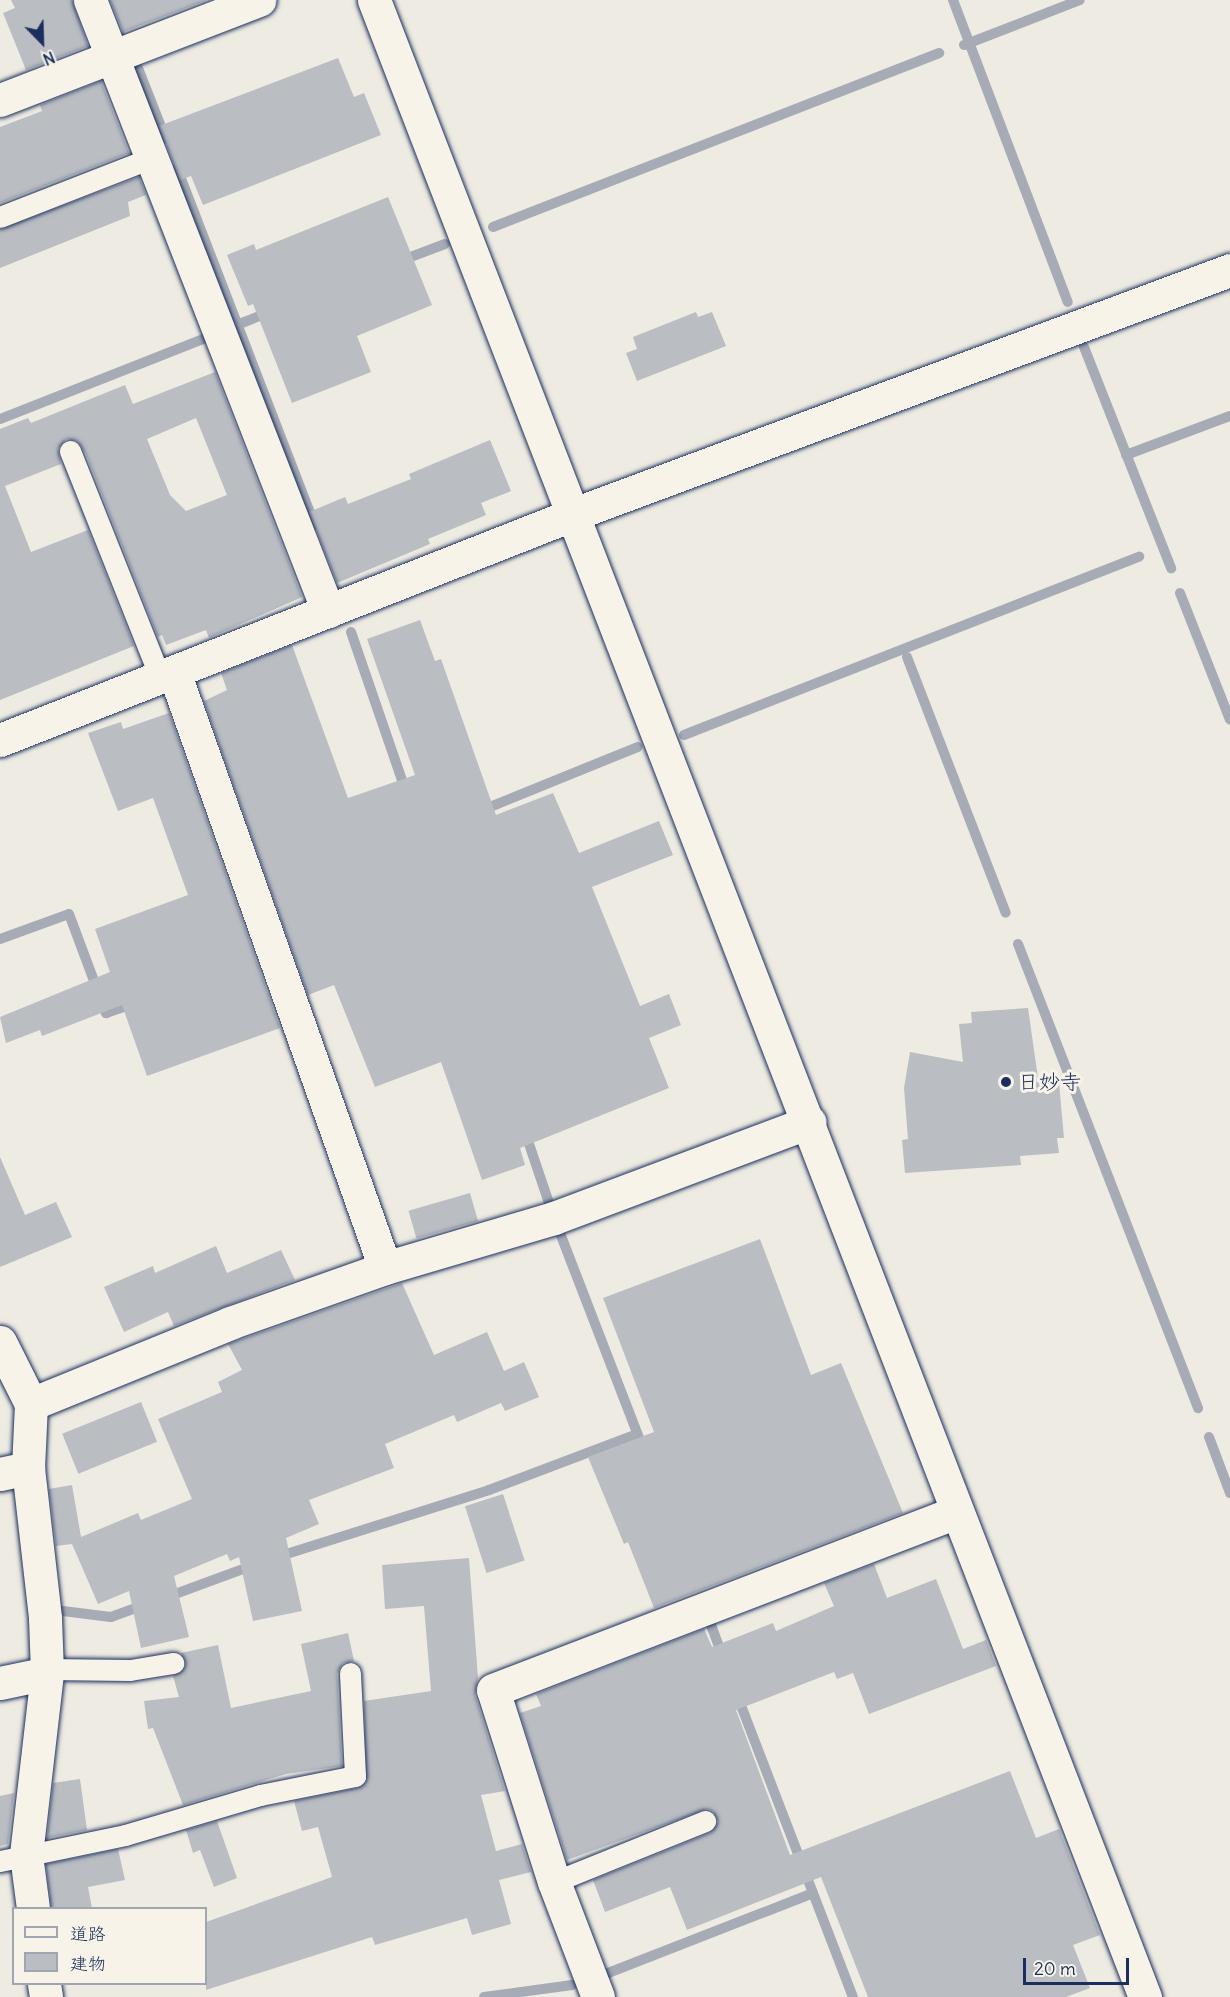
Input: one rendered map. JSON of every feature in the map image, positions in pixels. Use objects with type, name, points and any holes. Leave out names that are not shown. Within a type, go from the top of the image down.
[{"type":"street","points":[[90,0],[328,611]]},
{"type":"street","points":[[0,100],[259,0]]},
{"type":"street","points":[[374,0],[810,1122],[957,1512],[1145,1997]]},
{"type":"street","points":[[0,740],[574,514],[1230,270]]},
{"type":"street","points":[[167,674],[385,1268]]},
{"type":"street","points":[[31,1404],[230,1323],[385,1268],[554,1218],[810,1122]]},
{"type":"street","points":[[0,1342],[31,1404],[14,1471],[45,1618],[46,1671],[13,1858],[33,1907]]},
{"type":"street","points":[[598,1997],[554,1882],[493,1690],[957,1512]]},
{"type":"street","points":[[0,1683],[46,1671]]},
{"type":"lane","points":[[0,218],[151,158]]},
{"type":"lane","points":[[70,451],[167,674]]},
{"type":"lane","points":[[46,1671],[130,1670],[173,1664]]},
{"type":"lane","points":[[13,1858],[125,1836],[260,1795],[355,1776],[350,1673]]},
{"type":"lane","points":[[554,1882],[705,1821]]},
{"type":"building","points":[[11,0],[72,0],[88,46],[26,70],[3,13],[15,8]]},
{"type":"building","points":[[110,0],[207,0],[123,32]]},
{"type":"building","points":[[338,58],[354,97],[364,93],[381,135],[203,205],[191,176],[180,180],[159,126]]},
{"type":"building","points":[[101,81],[129,153],[0,203],[0,127],[42,111],[40,105]]},
{"type":"building","points":[[139,177],[146,195],[128,202],[130,216],[0,268],[0,229]]},
{"type":"building","points":[[388,197],[432,305],[357,336],[371,372],[292,403],[253,304],[248,306],[227,255],[254,244],[256,250]]},
{"type":"building","points":[[696,312],[698,317],[712,312],[726,346],[637,381],[626,353],[637,349],[633,337]]},
{"type":"building","points":[[215,372],[302,597],[209,638],[206,630],[166,645],[162,635],[158,637],[86,454],[77,441],[66,439],[58,449],[61,464],[5,486],[31,552],[88,530],[134,646],[0,700],[0,429],[28,418],[31,423],[125,385],[133,404]],"holes":[[[196,418],[227,495],[186,511],[170,495],[147,439]]]},
{"type":"building","points":[[490,440],[511,491],[481,503],[486,515],[428,539],[430,544],[337,583],[309,512],[345,497],[348,504],[411,479],[409,474]]},
{"type":"building","points":[[420,620],[435,661],[441,659],[496,815],[553,793],[579,853],[659,821],[673,855],[592,887],[640,1006],[669,994],[681,1025],[649,1038],[669,1088],[520,1148],[525,1165],[482,1180],[441,1062],[375,1087],[334,985],[308,995],[204,701],[227,690],[221,673],[292,645],[348,798],[415,775],[367,639]]},
{"type":"building","points":[[169,713],[280,1028],[147,1076],[122,1005],[42,1036],[40,1030],[6,1043],[0,1017],[110,972],[95,929],[188,895],[153,798],[118,811],[88,733],[121,722],[123,729]]},
{"type":"building","points":[[1028,1008],[1039,1085],[1059,1083],[1064,1138],[1057,1138],[1059,1153],[1020,1156],[1021,1165],[905,1173],[902,1140],[908,1139],[904,1088],[910,1052],[963,1062],[959,1024],[972,1023],[971,1012]]},
{"type":"building","points":[[0,1157],[25,1215],[56,1202],[72,1237],[0,1267]]},
{"type":"building","points":[[470,1193],[478,1221],[416,1239],[408,1211]]},
{"type":"building","points":[[760,1239],[811,1375],[841,1363],[903,1513],[654,1608],[628,1542],[624,1544],[588,1457],[654,1432],[603,1298]]},
{"type":"building","points":[[216,1246],[227,1273],[281,1250],[295,1280],[174,1326],[168,1312],[124,1332],[104,1287],[153,1266],[155,1273]]},
{"type":"building","points":[[402,1283],[434,1355],[487,1332],[504,1371],[524,1362],[539,1397],[505,1411],[501,1403],[457,1422],[454,1415],[385,1444],[394,1468],[309,1500],[319,1524],[286,1538],[302,1611],[253,1621],[239,1557],[230,1561],[227,1554],[174,1576],[189,1637],[141,1648],[129,1591],[98,1604],[72,1544],[56,1546],[49,1489],[72,1485],[81,1537],[138,1513],[141,1520],[192,1499],[158,1419],[222,1392],[218,1382],[242,1370],[228,1344]]},
{"type":"building","points":[[141,1402],[157,1442],[78,1474],[62,1434]]},
{"type":"building","points":[[503,1494],[525,1561],[487,1573],[465,1506]]},
{"type":"building","points":[[469,1558],[478,1678],[475,1695],[505,1791],[481,1795],[496,1851],[522,1844],[531,1872],[499,1880],[511,1924],[472,1935],[467,1918],[375,1945],[372,1937],[206,1990],[207,1922],[332,1877],[318,1827],[302,1831],[294,1801],[357,1788],[366,1782],[364,1701],[431,1691],[424,1606],[385,1609],[382,1565]]},
{"type":"building","points":[[874,1564],[887,1598],[936,1579],[963,1649],[986,1640],[996,1666],[869,1714],[853,1673],[837,1679],[834,1672],[736,1710],[790,1855],[1010,1771],[1036,1838],[1059,1829],[1100,1935],[1073,1945],[1090,1988],[1066,1997],[868,1997],[821,1877],[687,1930],[670,1887],[605,1912],[593,1880],[710,1833],[718,1822],[713,1811],[707,1809],[567,1860],[520,1713],[541,1706],[536,1694],[704,1629],[712,1647],[773,1623],[776,1631],[834,1606],[824,1583]]},
{"type":"building","points":[[348,1633],[354,1661],[343,1663],[337,1674],[342,1766],[286,1774],[183,1805],[153,1728],[148,1729],[144,1701],[179,1697],[173,1676],[185,1667],[181,1653],[218,1645],[231,1708],[311,1691],[301,1644]]},
{"type":"building","points":[[80,1779],[87,1830],[47,1838],[53,1783]]},
{"type":"building","points":[[14,1793],[8,1844],[0,1846],[0,1796]]},
{"type":"building","points":[[217,1821],[237,1878],[214,1887],[200,1850],[193,1853],[186,1830]]},
{"type":"building","points":[[118,1849],[125,1880],[88,1887],[92,1907],[51,1907],[46,1864]]},
{"type":"waterway","points":[[953,0],[1068,302]]},
{"type":"waterway","points":[[964,45],[1080,0]]},
{"type":"waterway","points":[[493,227],[939,53]]},
{"type":"waterway","points":[[138,68],[166,139]]},
{"type":"waterway","points":[[177,168],[315,525]]},
{"type":"waterway","points":[[400,261],[445,244]]},
{"type":"waterway","points":[[237,325],[270,312]]},
{"type":"waterway","points":[[0,419],[203,339]]},
{"type":"waterway","points":[[1084,347],[1171,568]]},
{"type":"waterway","points":[[1126,455],[1230,416]]},
{"type":"waterway","points":[[684,735],[1139,557]]},
{"type":"waterway","points":[[1180,593],[1230,720]]},
{"type":"waterway","points":[[351,632],[406,792]]},
{"type":"waterway","points":[[907,657],[1006,913]]},
{"type":"waterway","points":[[480,811],[638,747]]},
{"type":"waterway","points":[[0,939],[69,914],[106,1013],[135,1003]]},
{"type":"waterway","points":[[1018,944],[1198,1408]]},
{"type":"waterway","points":[[525,1132],[549,1203]]},
{"type":"waterway","points":[[560,1233],[639,1438]]},
{"type":"waterway","points":[[277,1557],[489,1490],[637,1434]]},
{"type":"waterway","points":[[1209,1437],[1230,1493]]},
{"type":"waterway","points":[[167,1597],[254,1565]]},
{"type":"waterway","points":[[63,1611],[111,1617],[144,1605]]},
{"type":"waterway","points":[[710,1622],[723,1658]]},
{"type":"waterway","points":[[737,1695],[853,1997]]},
{"type":"waterway","points":[[603,1975],[813,1893]]},
{"type":"waterway","points":[[484,1997],[572,1985]]},
{"type":"place","name":"日妙寺","points":[[1006,1082]]}]
